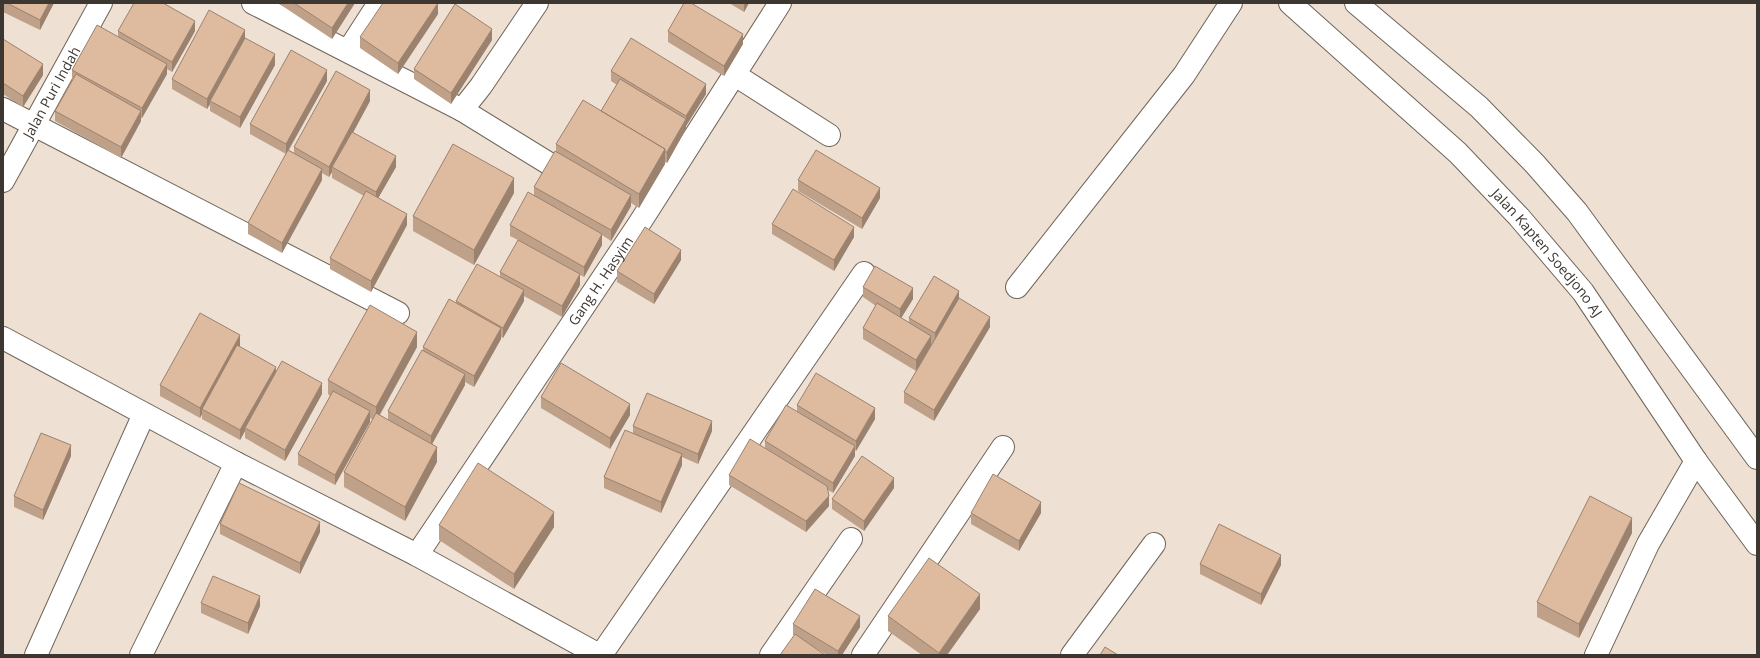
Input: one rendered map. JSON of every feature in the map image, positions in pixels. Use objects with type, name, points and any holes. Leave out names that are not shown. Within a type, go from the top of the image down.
[{"type":"street","name":"Jalan Puri Indah","points":[[3,181],[101,3]]},
{"type":"street","points":[[253,3],[462,110],[548,163]]},
{"type":"street","points":[[348,51],[379,3]]},
{"type":"street","points":[[462,110],[481,86],[537,3]]},
{"type":"street","name":"Gang H. Hasyim","points":[[417,555],[639,224],[780,3]]},
{"type":"street","points":[[1017,287],[1184,75],[1231,3]]},
{"type":"street","name":"Jalan Kapten Soedjono AJ","points":[[1290,3],[1458,153],[1519,217],[1583,292],[1696,461],[1757,544]]},
{"type":"street","points":[[1356,3],[1479,107],[1539,169],[1577,212],[1755,451]]},
{"type":"street","points":[[735,74],[828,135]]},
{"type":"street","points":[[3,110],[398,313]]},
{"type":"street","points":[[3,338],[236,463],[417,555],[600,655],[864,273]]},
{"type":"street","points":[[36,655],[144,414]]},
{"type":"street","points":[[863,655],[1004,446]]},
{"type":"street","points":[[1596,655],[1648,544],[1696,461]]},
{"type":"street","points":[[141,655],[236,463]]},
{"type":"street","points":[[771,655],[852,539]]},
{"type":"street","points":[[1072,655],[1154,544]]},
{"type":"building","points":[[7,3],[49,3],[40,20]]},
{"type":"building","points":[[134,3],[163,3],[195,21],[172,62],[118,31]]},
{"type":"building","points":[[294,3],[348,3],[332,28]]},
{"type":"building","points":[[383,3],[438,3],[398,63],[360,37]]},
{"type":"building","points":[[684,3],[691,3],[743,34],[724,66],[668,31]]},
{"type":"building","points":[[455,4],[492,29],[451,93],[414,69]]},
{"type":"building","points":[[209,10],[245,30],[207,99],[172,79]]},
{"type":"building","points":[[97,25],[167,64],[142,108],[72,70]]},
{"type":"building","points":[[245,38],[275,54],[240,117],[210,101]]},
{"type":"building","points":[[631,38],[706,84],[686,116],[611,71]]},
{"type":"building","points":[[3,39],[43,64],[23,96],[3,83]]},
{"type":"building","points":[[291,50],[327,70],[286,144],[250,124]]},
{"type":"building","points":[[336,71],[370,90],[329,167],[294,147]]},
{"type":"building","points":[[76,74],[141,111],[121,147],[55,111]]},
{"type":"building","points":[[620,79],[686,119],[667,152],[665,152],[665,149],[601,111]]},
{"type":"building","points":[[583,100],[665,149],[639,194],[556,144]]},
{"type":"building","points":[[352,132],[396,156],[376,192],[332,167]]},
{"type":"building","points":[[453,144],[514,178],[474,250],[413,216]]},
{"type":"building","points":[[288,150],[322,169],[282,243],[248,223]]},
{"type":"building","points":[[816,150],[880,188],[862,218],[798,180]]},
{"type":"building","points":[[555,151],[631,195],[611,230],[534,187]]},
{"type":"building","points":[[793,189],[854,227],[834,260],[772,224]]},
{"type":"building","points":[[366,191],[407,214],[371,281],[330,258]]},
{"type":"building","points":[[528,192],[602,234],[584,267],[510,225]]},
{"type":"building","points":[[645,227],[681,250],[654,294],[617,271]]},
{"type":"building","points":[[518,240],[580,274],[562,306],[500,272]]},
{"type":"building","points":[[477,264],[524,290],[503,328],[456,301]]},
{"type":"building","points":[[875,266],[913,288],[900,309],[863,287]]},
{"type":"building","points":[[934,276],[959,291],[935,333],[909,318]]},
{"type":"building","points":[[959,298],[990,317],[934,410],[904,392]]},
{"type":"building","points":[[449,299],[501,328],[474,376],[423,347]]},
{"type":"building","points":[[877,303],[931,336],[916,360],[863,328]]},
{"type":"building","points":[[370,305],[417,332],[376,407],[328,380]]},
{"type":"building","points":[[200,313],[240,335],[200,408],[160,385]]},
{"type":"building","points":[[237,345],[276,367],[240,430],[202,409]]},
{"type":"building","points":[[422,350],[465,374],[431,436],[388,411]]},
{"type":"building","points":[[282,361],[322,383],[285,450],[245,428]]},
{"type":"building","points":[[561,363],[630,404],[610,438],[541,397]]},
{"type":"building","points":[[816,373],[875,408],[856,441],[797,405]]},
{"type":"building","points":[[333,391],[370,411],[335,475],[298,454]]},
{"type":"building","points":[[647,393],[712,421],[698,454],[633,426]]},
{"type":"building","points":[[786,405],[855,446],[833,483],[765,441]]},
{"type":"building","points":[[376,413],[437,447],[405,507],[344,472]]},
{"type":"building","points":[[625,430],[682,454],[661,502],[604,477]]},
{"type":"building","points":[[41,433],[71,445],[43,510],[14,496]]},
{"type":"building","points":[[750,439],[827,486],[829,496],[806,521],[729,475]]},
{"type":"building","points":[[862,456],[894,478],[864,521],[832,499]]},
{"type":"building","points":[[478,463],[554,512],[514,574],[439,525]]},
{"type":"building","points":[[993,474],[1041,502],[1019,541],[971,513]]},
{"type":"building","points":[[239,483],[320,522],[300,563],[220,524]]},
{"type":"building","points":[[1590,496],[1632,518],[1579,624],[1537,602]]},
{"type":"building","points":[[1219,524],[1281,555],[1261,594],[1200,564]]},
{"type":"building","points":[[929,558],[980,594],[939,653],[888,616]]},
{"type":"building","points":[[213,576],[260,596],[248,623],[201,603]]},
{"type":"building","points":[[815,589],[860,616],[838,651],[793,624]]},
{"type":"building","points":[[795,634],[825,655],[780,655]]},
{"type":"building","points":[[1105,647],[1118,655],[1100,655]]}]
